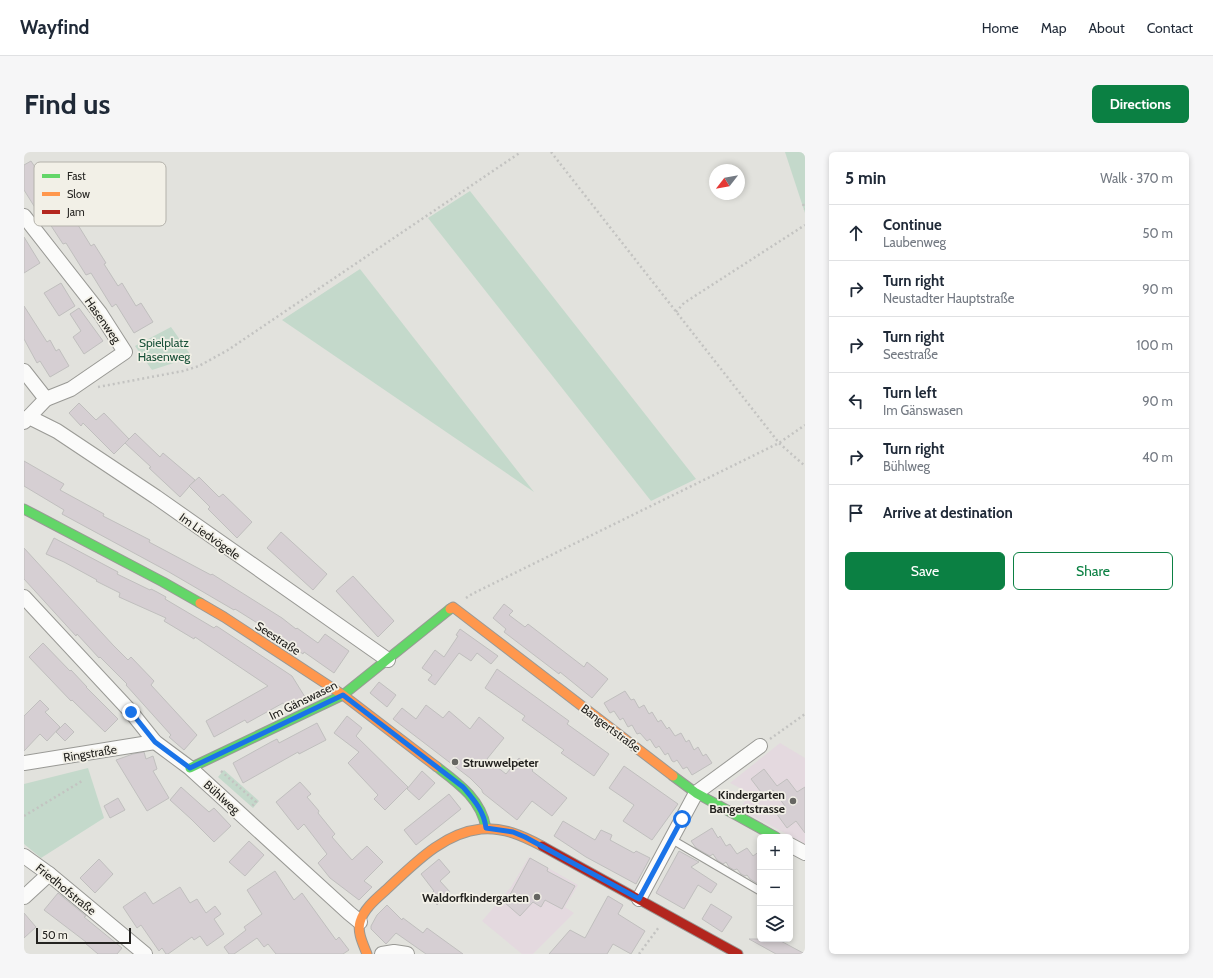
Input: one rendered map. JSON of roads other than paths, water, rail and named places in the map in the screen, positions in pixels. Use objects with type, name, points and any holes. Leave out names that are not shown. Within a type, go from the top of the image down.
[{"type":"street","name":"Hasenweg","points":[[24,216],[100,313],[125,352],[71,389],[46,399]]},
{"type":"street","points":[[24,371],[46,399],[27,420]]},
{"type":"street","name":"Im Liedvögele","points":[[27,420],[57,431],[156,497],[388,660]]},
{"type":"street","name":"Seestraße","points":[[24,509],[163,582],[224,617],[343,695],[463,787],[477,804],[486,828]]},
{"type":"street","name":"Bühlweg","points":[[24,597],[131,712],[155,742],[190,768],[360,922]]},
{"type":"street","name":"Im Gänswasen","points":[[190,768],[343,695],[453,607]]},
{"type":"street","name":"Bangertstraße","points":[[453,607],[696,792],[771,834]]},
{"type":"street","name":"Ringstraße","points":[[24,763],[155,742]]},
{"type":"street","points":[[639,899],[696,792],[760,746]]},
{"type":"street","points":[[367,954],[360,933],[360,922],[364,913],[381,894],[432,850],[460,834],[486,828],[513,832],[525,837],[738,954]]},
{"type":"street","points":[[793,847],[805,853]]},
{"type":"street","name":"Friedhofstraße","points":[[24,856],[49,874],[145,954]]},
{"type":"street","points":[[24,897],[49,874]]},
{"type":"street","points":[[382,954],[394,952],[407,954]]},
{"type":"lane","points":[[671,839],[757,889]]},
{"type":"place","name":"Struwwelpeter","points":[[455,762]]},
{"type":"place","name":"Kindergarten Bangertstrasse","points":[[793,801]]},
{"type":"place","name":"Waldorfkindergarten","points":[[537,897]]},
{"type":"park label","name":"Spielplatz Hasenweg","points":[[164,349]]}]
